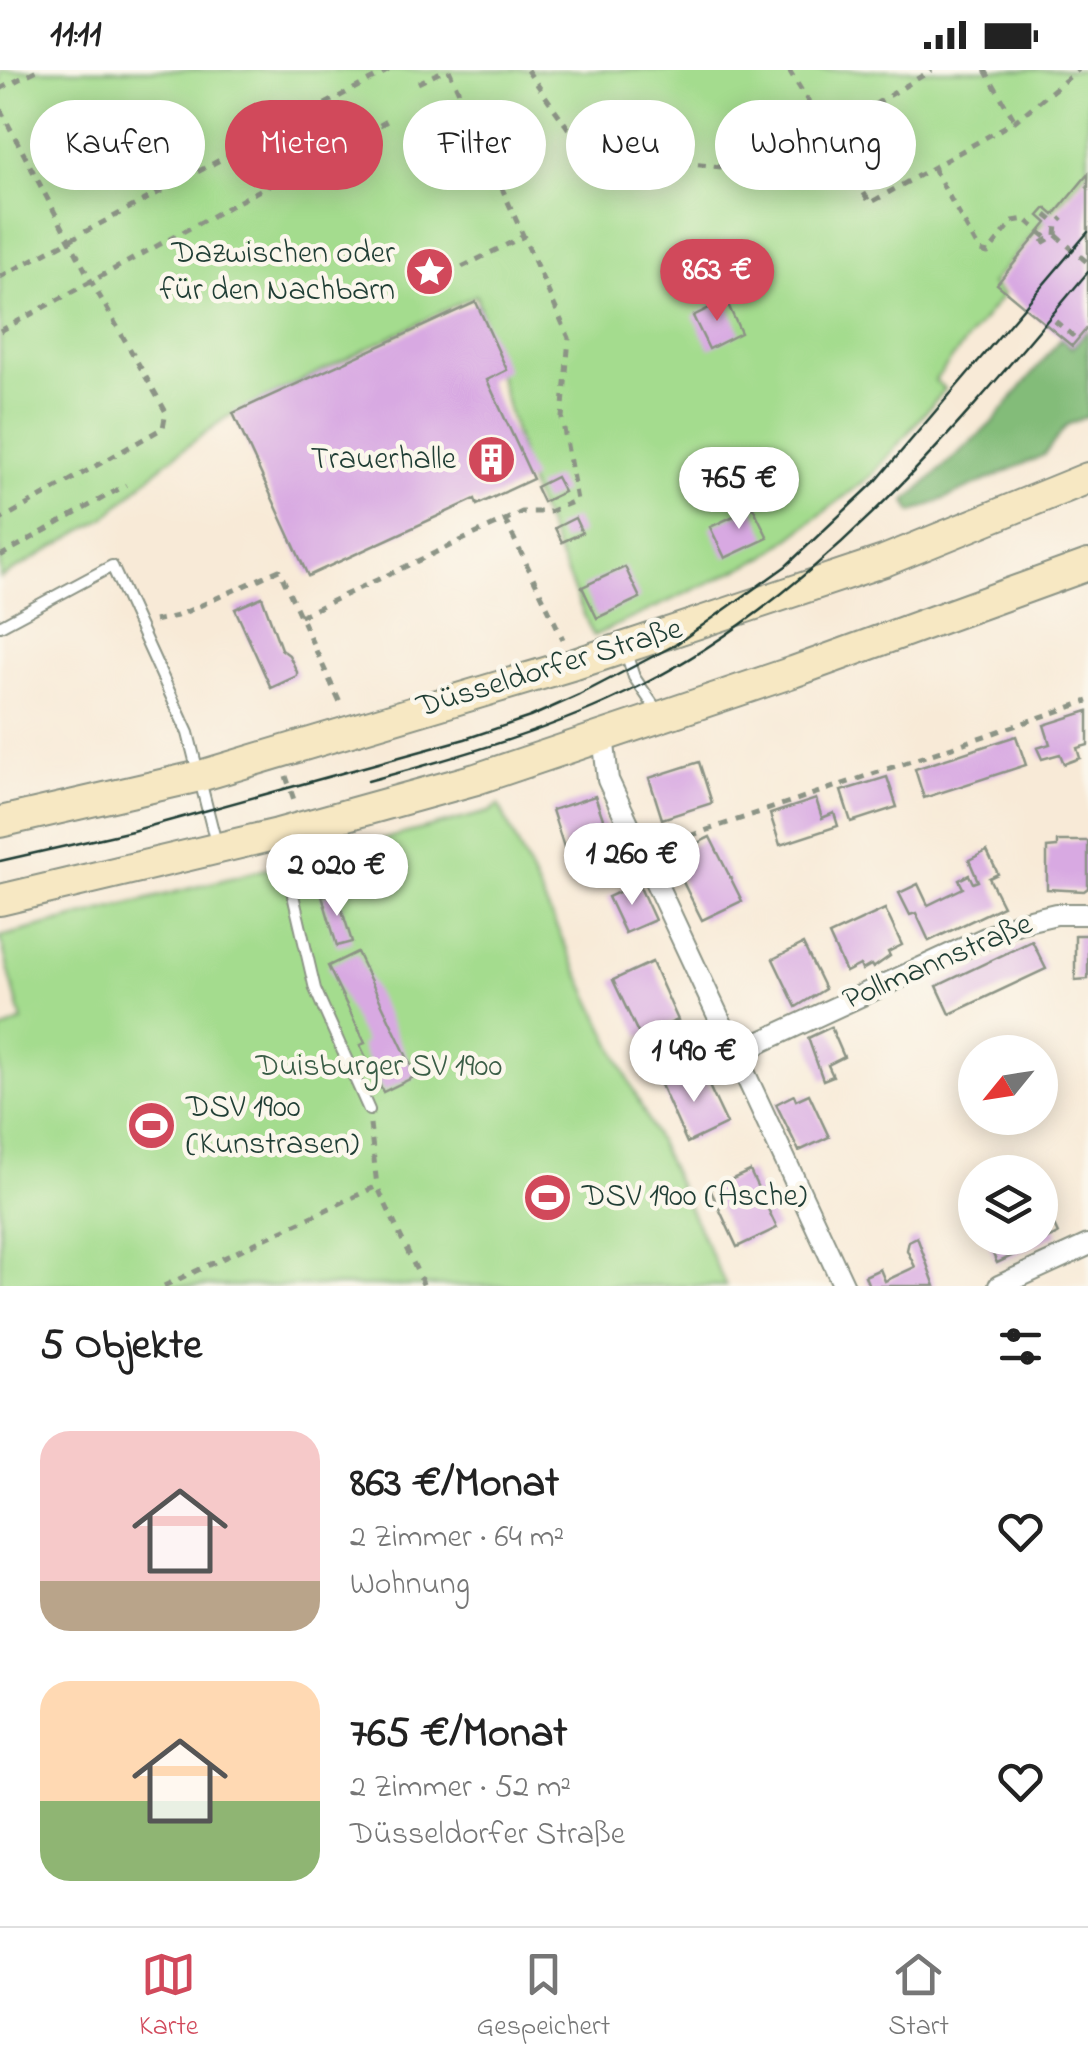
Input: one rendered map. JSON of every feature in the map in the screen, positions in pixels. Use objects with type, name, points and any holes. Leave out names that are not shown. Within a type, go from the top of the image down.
[{"type":"main road","name":"Düsseldorfer Straße","points":[[0,822],[200,776],[575,664],[884,561],[1088,478]]},
{"type":"main road","points":[[0,900],[290,830],[476,778],[793,672],[1088,566]]},
{"type":"street","points":[[604,735],[608,780],[844,1286]]},
{"type":"street","name":"Pollmannstraße","points":[[737,1053],[1018,922],[1056,914],[1088,914]]},
{"type":"street","points":[[999,1286],[1088,1245]]},
{"type":"lane","points":[[0,626],[112,566],[188,733],[218,848]]},
{"type":"lane","points":[[626,647],[634,676],[661,715]]},
{"type":"lane","points":[[290,830],[316,989],[369,1110]]},
{"type":"path","points":[[0,89],[37,70]]},
{"type":"path","points":[[0,278],[389,70]]},
{"type":"path","points":[[300,616],[522,512],[548,512],[577,500],[562,418],[570,338],[447,70],[418,83]]},
{"type":"path","points":[[528,70],[568,128],[631,158],[715,166]]},
{"type":"path","points":[[788,70],[807,100]]},
{"type":"path","points":[[882,100],[932,70]]},
{"type":"path","points":[[985,70],[1015,122]]},
{"type":"path","points":[[916,177],[1015,122],[1078,70]]},
{"type":"path","points":[[0,109],[166,412],[163,428],[0,520]]},
{"type":"path","points":[[0,331],[391,120]]},
{"type":"path","points":[[933,168],[980,250],[988,253],[1013,221],[1025,220],[1042,243],[1056,236]]},
{"type":"path","points":[[862,190],[870,203],[893,190]]},
{"type":"path","points":[[1046,215],[1058,224]]},
{"type":"path","points":[[1056,236],[1063,218]]},
{"type":"path","points":[[448,274],[524,236]]},
{"type":"path","points":[[1056,236],[1088,263]]},
{"type":"path","points":[[1055,321],[1072,335],[1078,327]]},
{"type":"path","points":[[0,556],[126,485]]},
{"type":"path","points":[[505,520],[575,664]]},
{"type":"path","points":[[138,624],[177,616],[279,570],[352,731]]},
{"type":"path","points":[[642,852],[1088,701]]},
{"type":"path","points":[[279,753],[290,830]]},
{"type":"path","points":[[369,1110],[377,1186],[424,1286]]},
{"type":"path","points":[[164,1286],[377,1186]]},
{"type":"green space","points":[[0,70],[1088,70],[1088,169],[991,284],[1003,295],[935,380],[945,389],[871,476],[765,557],[593,636],[531,489],[476,295],[225,418],[166,462],[106,517],[0,578]]},
{"type":"green space","points":[[1088,330],[1088,416],[1067,425],[1044,455],[912,513],[906,501],[991,424],[1061,339],[1072,348]]},
{"type":"green space","name":"Duisburger SV 1900","points":[[499,805],[726,1286],[0,1286],[0,1031],[22,1021],[0,937],[489,812]]},
{"type":"building","points":[[1088,174],[1088,327],[1072,346],[997,284],[1047,223],[1039,216],[1046,208],[1054,215]]},
{"type":"building","points":[[726,300],[741,333],[709,349],[693,316]]},
{"type":"building","points":[[476,302],[507,370],[487,380],[533,479],[477,505],[475,499],[308,576],[233,413]]},
{"type":"building","points":[[556,477],[564,492],[543,502],[536,487]]},
{"type":"building","points":[[753,507],[768,538],[725,558],[710,527]]},
{"type":"building","points":[[575,518],[582,533],[562,542],[555,528]]},
{"type":"building","points":[[625,567],[640,598],[597,618],[582,587]]},
{"type":"building","points":[[262,597],[281,649],[289,655],[297,672],[297,676],[271,688],[235,609]]},
{"type":"building","points":[[1088,711],[1088,745],[1077,748],[1080,758],[1064,764],[1060,754],[1042,759],[1037,748],[1050,744],[1044,725]]},
{"type":"building","points":[[1016,736],[1026,765],[924,798],[915,769]]},
{"type":"building","points":[[699,762],[712,803],[662,819],[649,778]]},
{"type":"building","points":[[887,777],[897,807],[851,822],[841,791]]},
{"type":"building","points":[[595,796],[609,836],[565,850],[552,810]]},
{"type":"building","points":[[816,799],[822,818],[834,813],[838,826],[780,845],[770,814]]},
{"type":"building","points":[[710,837],[742,901],[702,920],[670,856]]},
{"type":"building","points":[[1057,841],[1088,841],[1088,888],[1084,891],[1047,889],[1047,848],[1057,847]]},
{"type":"building","points":[[987,851],[998,874],[989,878],[1003,906],[929,941],[916,913],[910,915],[899,893],[918,884],[928,905],[963,888],[959,880],[969,875],[973,883],[978,881],[969,860]]},
{"type":"building","points":[[638,883],[655,920],[625,933],[608,897]]},
{"type":"building","points":[[336,891],[352,942],[337,946],[322,896]]},
{"type":"building","points":[[885,909],[902,945],[888,952],[890,956],[873,968],[871,965],[862,970],[860,965],[846,972],[829,935]]},
{"type":"building","points":[[1075,935],[1088,935],[1088,979],[1075,980]]},
{"type":"building","points":[[1032,941],[1046,969],[950,1014],[937,986]]},
{"type":"building","points":[[803,944],[825,989],[796,1007],[773,959]]},
{"type":"building","points":[[357,952],[416,1076],[383,1092],[360,1045],[365,1043],[328,966]]},
{"type":"building","points":[[652,962],[678,1020],[640,1037],[613,980]]},
{"type":"building","points":[[831,1027],[844,1057],[828,1065],[833,1076],[823,1080],[808,1038]]},
{"type":"building","points":[[700,1067],[727,1124],[687,1143],[661,1085]]},
{"type":"building","points":[[809,1094],[829,1137],[799,1151],[776,1104],[794,1095],[796,1100]]},
{"type":"building","points":[[750,1171],[777,1228],[737,1247],[710,1189]]},
{"type":"building","points":[[917,1237],[935,1286],[869,1286],[865,1276],[880,1269],[885,1281],[915,1267],[907,1250],[909,1241]]},
{"type":"building","points":[[993,1255],[1014,1255],[997,1263]]},
{"type":"tram line","points":[[0,861],[132,831],[465,739],[530,717],[675,645],[786,566],[877,480],[1088,232]]},
{"type":"tram line","points":[[368,781],[506,741],[607,702],[706,648],[769,604],[884,502],[989,389],[1088,272]]},
{"type":"place","name":"Dazwischen oder für den Nachbarn","points":[[430,272]]},
{"type":"place","name":"Trauerhalle","points":[[491,460]]},
{"type":"place","name":"DSV 1900 (Kunstrasen)","points":[[151,1126]]},
{"type":"place","name":"DSV 1900 (Asche)","points":[[547,1197]]}]
